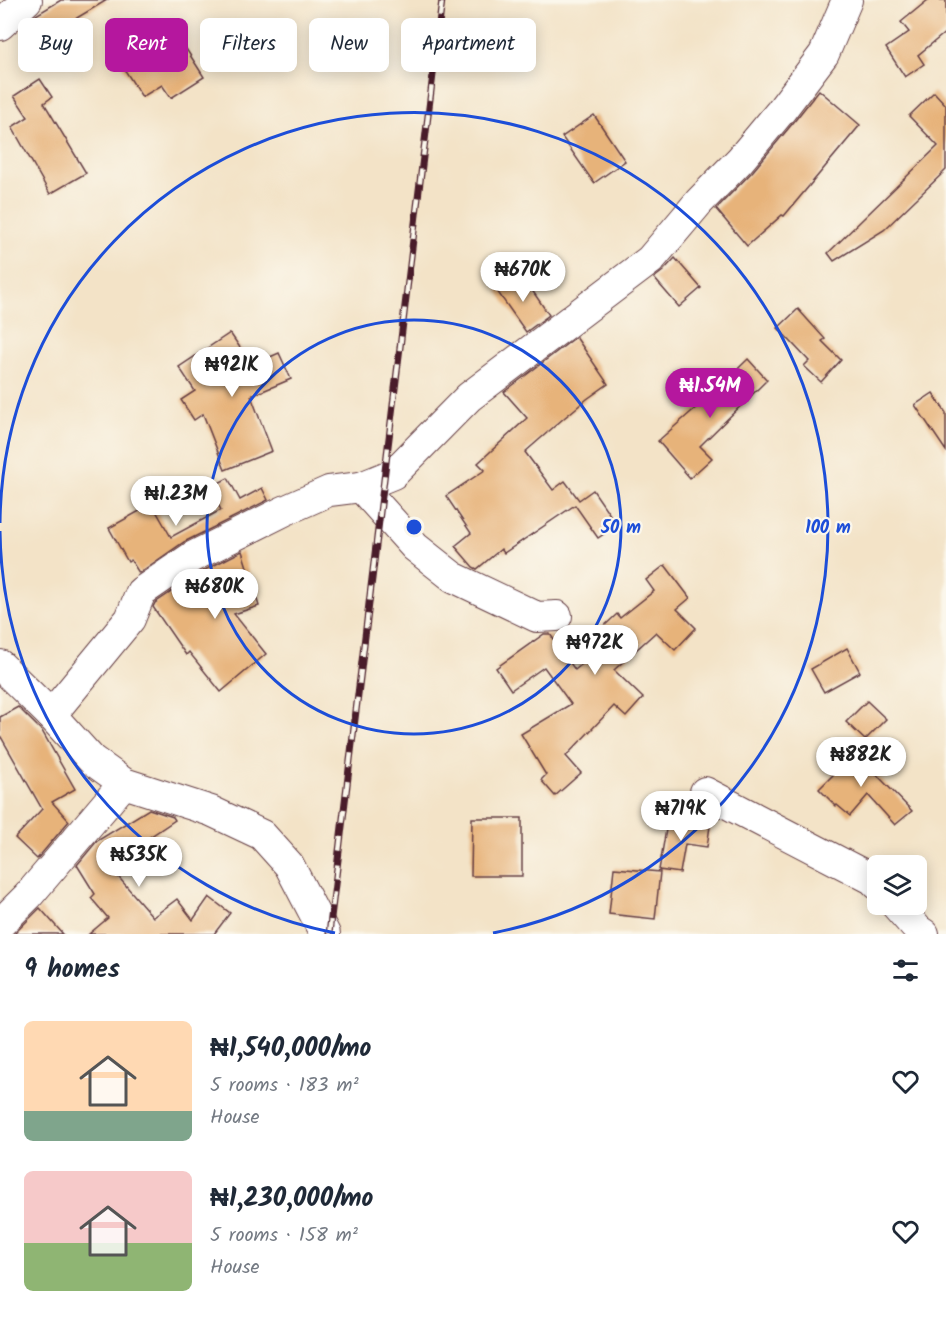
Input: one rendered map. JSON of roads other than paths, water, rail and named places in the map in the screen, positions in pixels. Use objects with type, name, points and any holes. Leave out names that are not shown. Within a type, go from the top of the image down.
[{"type":"street","points":[[0,25],[27,0]]},
{"type":"street","points":[[51,715],[130,619],[141,592],[192,557],[284,511],[329,491],[361,487],[393,474],[469,397],[650,260],[699,202],[740,160],[824,54],[847,0]]},
{"type":"street","points":[[361,487],[415,548],[453,577],[537,617],[557,616]]},
{"type":"street","points":[[0,664],[92,760],[124,783],[211,811],[262,835],[289,865],[325,934]]},
{"type":"street","points":[[0,924],[28,896],[124,783]]},
{"type":"street","points":[[705,792],[867,876]]},
{"type":"street","points":[[905,915],[924,934]]},
{"type":"railway","points":[[329,934],[442,0]]}]
